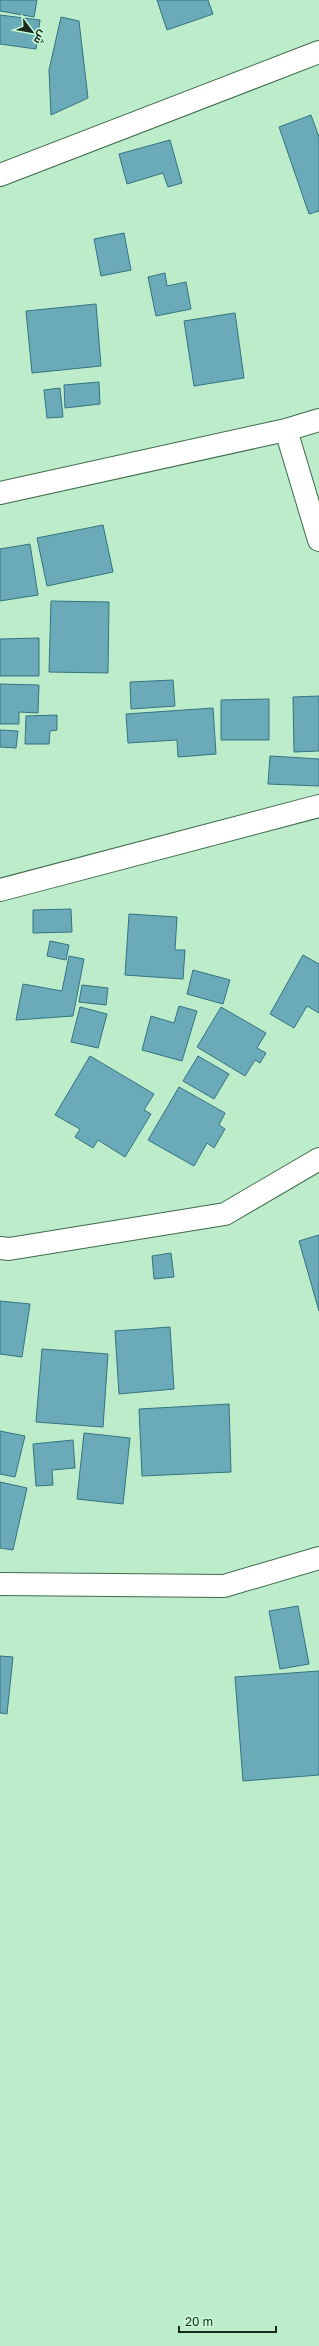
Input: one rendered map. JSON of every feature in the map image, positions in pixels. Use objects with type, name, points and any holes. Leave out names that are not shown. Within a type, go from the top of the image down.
[{"type":"street","points":[[0,175],[319,52]]},
{"type":"street","points":[[0,493],[286,430],[319,420]]},
{"type":"street","points":[[286,430],[319,540]]},
{"type":"street","points":[[0,890],[319,806]]},
{"type":"street","points":[[0,1248],[9,1249],[225,1214],[319,1159]]},
{"type":"street","points":[[0,1584],[224,1586],[319,1558]]},
{"type":"building","points":[[0,0],[37,0],[34,17],[0,11]]},
{"type":"building","points":[[157,0],[208,0],[213,14],[167,30]]},
{"type":"building","points":[[0,15],[40,20],[36,49],[0,44]]},
{"type":"building","points":[[61,17],[79,21],[88,98],[51,115],[49,70]]},
{"type":"building","points":[[311,115],[319,137],[319,211],[309,214],[279,127]]},
{"type":"building","points":[[170,140],[182,183],[168,187],[163,173],[127,184],[119,154]]},
{"type":"building","points":[[124,233],[131,270],[101,276],[94,239]]},
{"type":"building","points":[[165,273],[167,286],[186,282],[191,309],[156,316],[148,277]]},
{"type":"building","points":[[96,304],[101,366],[32,373],[26,311]]},
{"type":"building","points":[[235,313],[244,378],[194,386],[184,321]]},
{"type":"building","points":[[99,382],[100,404],[65,408],[64,385]]},
{"type":"building","points":[[60,388],[63,417],[47,418],[44,390]]},
{"type":"building","points":[[103,525],[113,572],[47,586],[37,538]]},
{"type":"building","points":[[30,544],[38,595],[0,601],[0,549]]},
{"type":"building","points":[[51,601],[109,602],[108,673],[49,672]]},
{"type":"building","points":[[39,638],[39,676],[0,676],[0,639]]},
{"type":"building","points":[[173,680],[175,706],[131,709],[130,682]]},
{"type":"building","points":[[0,684],[39,685],[38,713],[19,712],[19,724],[0,724]]},
{"type":"building","points":[[319,696],[319,751],[294,752],[293,697]]},
{"type":"building","points":[[269,699],[269,740],[221,740],[221,700]]},
{"type":"building","points":[[213,708],[216,754],[178,757],[177,740],[128,743],[126,714]]},
{"type":"building","points":[[57,715],[57,730],[50,731],[49,744],[25,744],[26,716]]},
{"type":"building","points":[[0,730],[18,731],[16,748],[0,747]]},
{"type":"building","points":[[270,756],[319,759],[319,786],[268,784]]},
{"type":"building","points":[[71,909],[72,932],[33,933],[33,910]]},
{"type":"building","points":[[129,914],[177,917],[175,950],[185,950],[183,979],[125,975]]},
{"type":"building","points":[[50,941],[69,945],[66,960],[47,956]]},
{"type":"building","points":[[303,955],[319,964],[319,1013],[307,1006],[294,1028],[270,1014]]},
{"type":"building","points":[[69,956],[84,959],[73,1016],[16,1020],[23,984],[62,991]]},
{"type":"building","points":[[193,970],[230,980],[223,1004],[187,994]]},
{"type":"building","points":[[82,985],[108,988],[106,1005],[79,1002]]},
{"type":"building","points":[[179,1006],[197,1011],[182,1061],[142,1050],[151,1016],[174,1023]]},
{"type":"building","points":[[80,1007],[107,1014],[98,1048],[71,1042]]},
{"type":"building","points":[[221,1007],[266,1033],[257,1048],[266,1053],[260,1063],[255,1060],[245,1076],[197,1047]]},
{"type":"building","points":[[90,1056],[154,1094],[144,1110],[151,1114],[125,1157],[98,1140],[93,1148],[75,1137],[80,1129],[55,1115]]},
{"type":"building","points":[[198,1056],[229,1074],[214,1099],[183,1081]]},
{"type":"building","points":[[179,1087],[225,1113],[219,1125],[225,1129],[214,1148],[207,1143],[194,1166],[148,1140]]},
{"type":"building","points":[[319,1235],[319,1311],[299,1241]]},
{"type":"building","points":[[171,1253],[174,1277],[154,1279],[152,1256]]},
{"type":"building","points":[[0,1301],[30,1304],[22,1357],[0,1354]]},
{"type":"building","points":[[170,1327],[174,1389],[119,1394],[115,1331]]},
{"type":"building","points":[[42,1349],[108,1354],[103,1427],[36,1422]]},
{"type":"building","points":[[229,1404],[231,1472],[142,1476],[139,1409]]},
{"type":"building","points":[[0,1431],[25,1436],[15,1477],[0,1474]]},
{"type":"building","points":[[84,1433],[130,1438],[123,1504],[77,1499]]},
{"type":"building","points":[[73,1440],[75,1468],[52,1470],[53,1485],[36,1486],[33,1444]]},
{"type":"building","points":[[0,1482],[27,1488],[13,1550],[0,1548]]},
{"type":"building","points":[[298,1606],[309,1664],[280,1669],[269,1611]]},
{"type":"building","points":[[0,1656],[13,1657],[7,1714],[0,1713]]},
{"type":"building","points":[[319,1671],[319,1775],[243,1781],[235,1677]]}]
